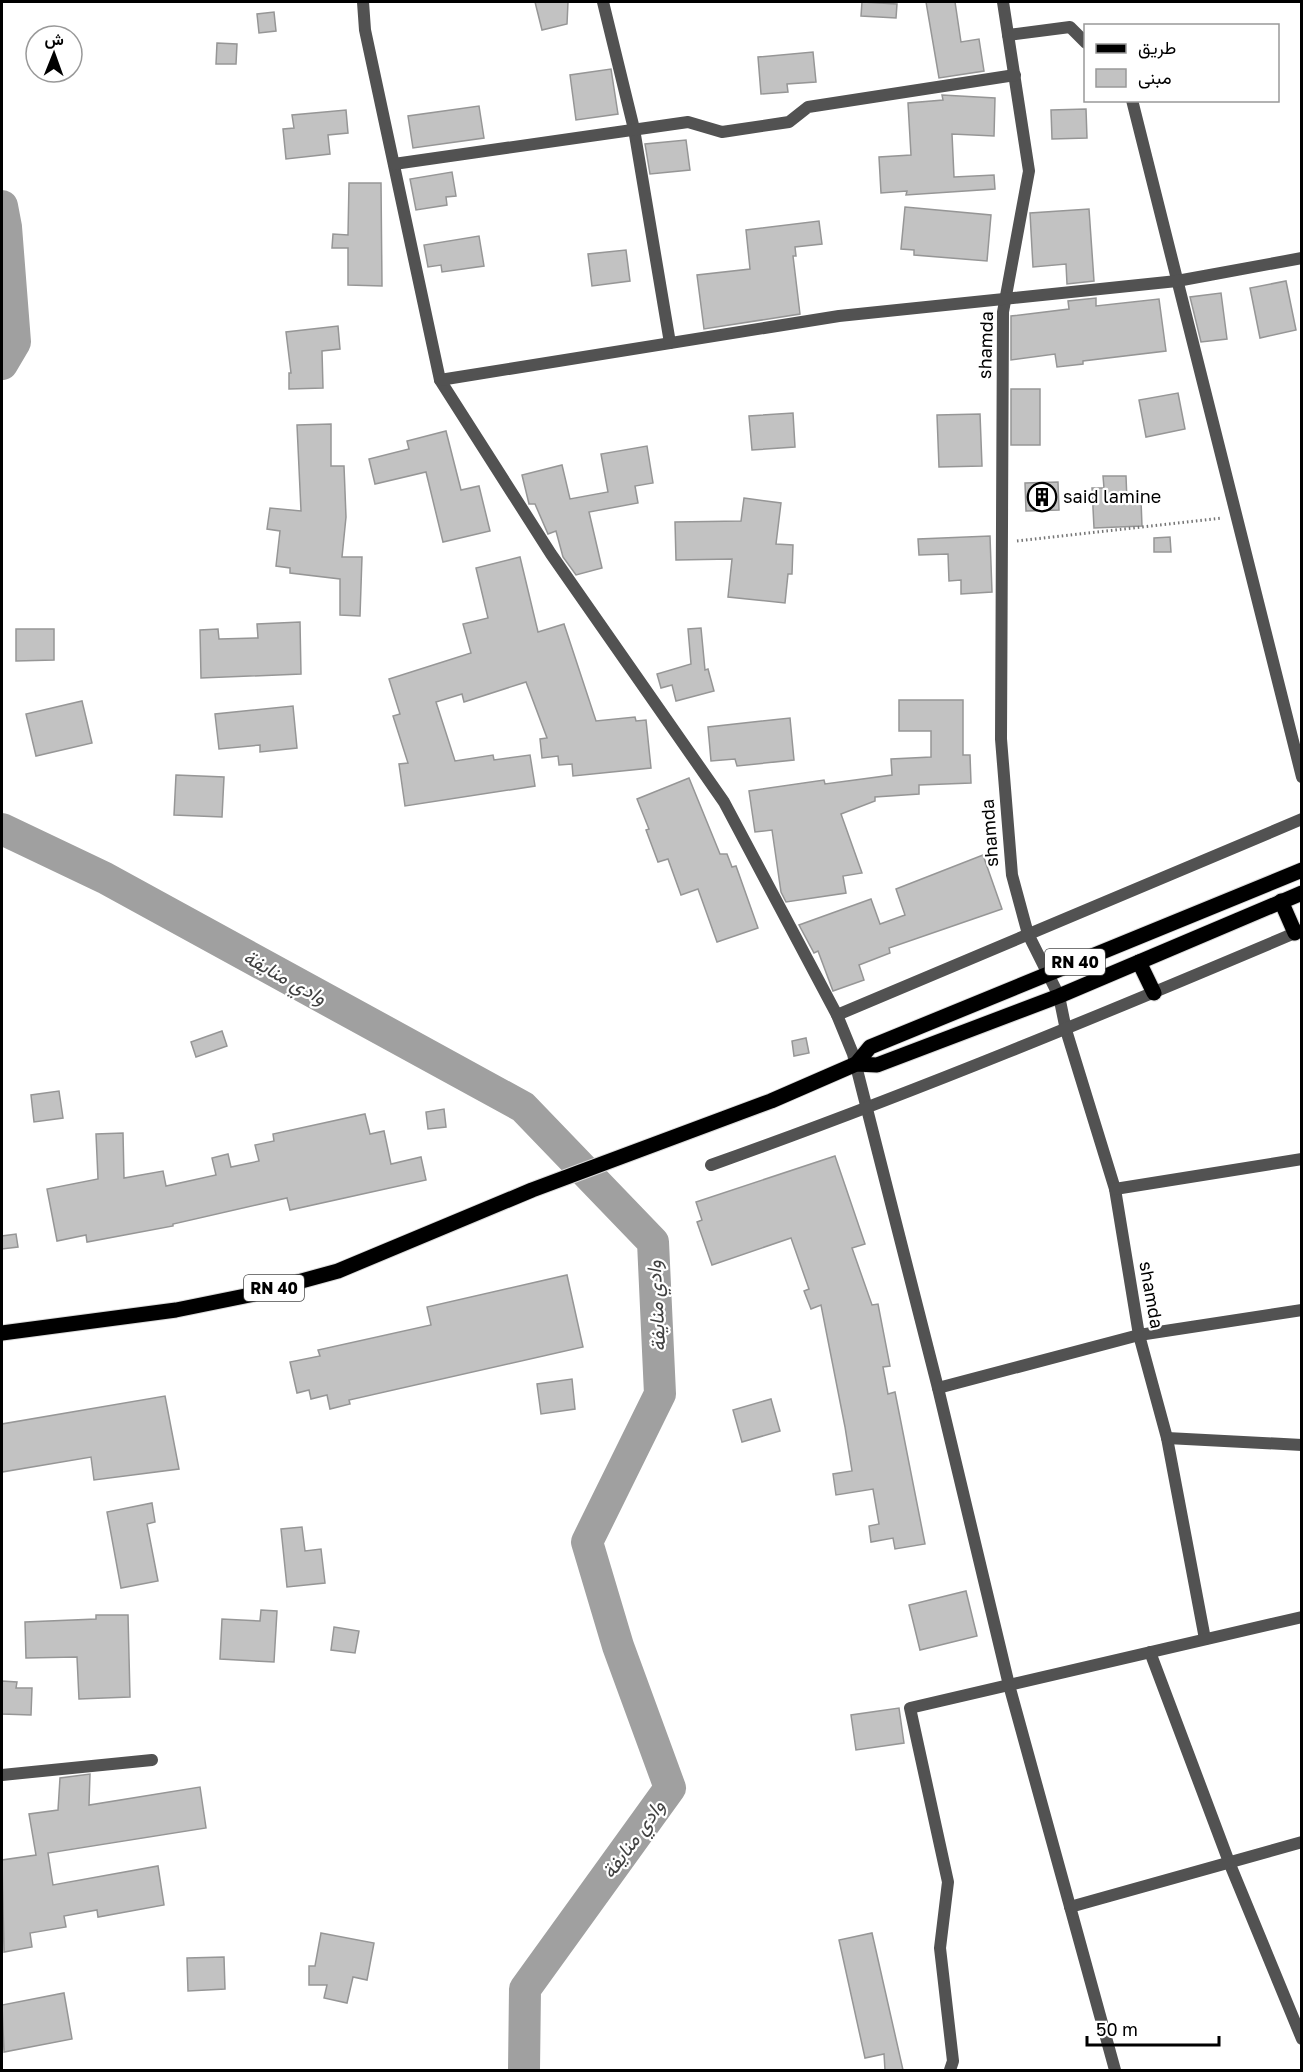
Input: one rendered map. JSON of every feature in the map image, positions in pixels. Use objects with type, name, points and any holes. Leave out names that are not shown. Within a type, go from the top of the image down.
[{"type":"main road","name":"RN 40","points":[[2,1333],[176,1310],[272,1289],[338,1271],[532,1190],[771,1101],[855,1064],[870,1047],[1302,870]]},
{"type":"main road","name":"RN 40","points":[[855,1064],[877,1065],[1059,996],[1302,893]]},
{"type":"main road","points":[[1281,901],[1298,932]]},
{"type":"main road","points":[[1139,962],[1154,993]]},
{"type":"street","points":[[363,2],[365,30],[440,380],[551,554],[724,802],[837,1015],[855,1064],[938,1389],[1009,1685],[1115,2070]]},
{"type":"street","points":[[603,2],[634,129],[670,343]]},
{"type":"street","name":"shamda","points":[[1003,2],[1029,171],[1006,300],[1001,543],[1001,739],[1012,875],[1028,934],[1050,973],[1059,996],[1066,1030],[1115,1189],[1139,1335],[1167,1438],[1206,1639]]},
{"type":"street","points":[[1008,35],[1070,27],[1084,41]]},
{"type":"street","points":[[394,164],[688,122],[722,132],[789,122],[808,107],[1015,75]]},
{"type":"street","points":[[1133,102],[1234,517],[1302,777]]},
{"type":"street","points":[[440,380],[839,316],[1178,281],[1302,258]]},
{"type":"street","points":[[837,1015],[1302,819]]},
{"type":"street","points":[[711,1165],[866,1110],[1066,1030],[1298,932]]},
{"type":"street","points":[[1115,1189],[1302,1159]]},
{"type":"street","points":[[938,1389],[1139,1335],[1302,1310]]},
{"type":"street","points":[[1167,1438],[1302,1445]]},
{"type":"street","points":[[950,2070],[953,2061],[940,1948],[948,1882],[910,1708],[1302,1617]]},
{"type":"street","points":[[1150,1652],[1229,1863],[1302,2039]]},
{"type":"street","points":[[2,1775],[152,1760]]},
{"type":"street","points":[[1070,1907],[1302,1842]]},
{"type":"path","points":[[1001,543],[1234,517]]},
{"type":"building","points":[[535,2],[568,2],[567,24],[542,30]]},
{"type":"building","points":[[862,2],[897,4],[896,18],[861,16]]},
{"type":"building","points":[[926,2],[955,2],[961,42],[979,39],[984,71],[939,78]]},
{"type":"building","points":[[274,12],[276,31],[259,33],[257,14]]},
{"type":"building","points":[[217,43],[237,44],[236,64],[216,64]]},
{"type":"building","points":[[813,52],[816,82],[787,84],[788,92],[761,94],[758,57]]},
{"type":"building","points":[[611,69],[618,114],[576,120],[570,75]]},
{"type":"building","points":[[942,95],[995,98],[994,136],[952,134],[954,177],[994,175],[995,189],[906,195],[907,191],[881,193],[879,157],[911,155],[908,103],[943,100]]},
{"type":"building","points":[[479,106],[484,138],[413,148],[408,116]]},
{"type":"building","points":[[1086,109],[1087,138],[1052,139],[1051,110]]},
{"type":"building","points":[[346,110],[348,133],[328,135],[330,154],[286,159],[283,129],[294,128],[292,115]]},
{"type":"building","points":[[686,140],[690,170],[650,174],[645,144]]},
{"type":"building","points":[[452,172],[456,196],[446,197],[447,205],[416,210],[410,179]]},
{"type":"building","points":[[349,183],[381,183],[382,286],[348,285],[348,248],[332,248],[333,234],[348,235]]},
{"type":"building","points":[[905,207],[991,215],[987,261],[914,255],[914,250],[901,249]]},
{"type":"building","points":[[1089,209],[1094,281],[1067,284],[1066,264],[1033,267],[1030,213]]},
{"type":"building","points":[[819,221],[822,244],[795,247],[796,256],[793,256],[800,314],[704,329],[697,275],[750,269],[746,230]]},
{"type":"building","points":[[479,236],[484,266],[442,272],[441,265],[428,267],[424,245]]},
{"type":"building","points":[[626,250],[630,281],[592,286],[588,254]]},
{"type":"building","points":[[1286,281],[1296,330],[1260,338],[1250,288]]},
{"type":"building","points":[[1221,293],[1227,339],[1201,342],[1190,297]]},
{"type":"building","points":[[1096,298],[1096,306],[1159,299],[1166,351],[1083,361],[1083,364],[1057,367],[1055,354],[1011,360],[1011,316],[1069,309],[1068,301]]},
{"type":"building","points":[[338,326],[340,349],[322,351],[323,388],[289,389],[289,373],[291,373],[286,332]]},
{"type":"building","points":[[1011,389],[1040,389],[1040,445],[1011,445]]},
{"type":"building","points":[[1178,393],[1185,429],[1146,437],[1139,400]]},
{"type":"building","points":[[793,413],[795,447],[752,450],[749,416]]},
{"type":"building","points":[[980,414],[982,466],[939,467],[937,415]]},
{"type":"building","points":[[331,424],[331,466],[344,466],[346,517],[342,557],[362,557],[360,616],[340,615],[340,579],[290,573],[290,568],[276,566],[280,531],[267,529],[270,508],[301,511],[297,425]]},
{"type":"building","points":[[446,431],[461,490],[479,486],[490,531],[443,542],[426,472],[375,484],[369,459],[409,449],[407,441]]},
{"type":"building","points":[[647,446],[653,483],[635,486],[638,503],[589,512],[602,568],[576,575],[563,557],[556,531],[548,534],[535,504],[529,504],[522,475],[562,465],[570,499],[608,492],[601,454]]},
{"type":"building","points":[[1103,476],[1126,476],[1127,501],[1141,500],[1142,526],[1094,528],[1092,488],[1104,488]]},
{"type":"building","name":"said lamine","points":[[1058,482],[1059,510],[1026,511],[1025,483]]},
{"type":"building","points":[[744,498],[781,503],[776,544],[793,545],[792,574],[788,574],[785,603],[728,597],[732,559],[676,560],[675,522],[741,521]]},
{"type":"building","points":[[990,536],[992,592],[961,594],[961,580],[949,581],[948,554],[919,555],[918,539]]},
{"type":"building","points":[[1170,537],[1171,552],[1154,552],[1154,538]]},
{"type":"building","points":[[520,557],[538,632],[564,624],[596,721],[635,717],[636,721],[646,720],[651,768],[573,776],[572,764],[559,765],[558,756],[542,758],[540,739],[547,738],[526,682],[464,702],[462,694],[436,702],[455,761],[493,755],[494,760],[530,755],[535,786],[405,806],[399,764],[408,763],[393,716],[400,714],[389,679],[471,653],[463,624],[488,618],[476,568]]},
{"type":"building","points":[[300,622],[301,674],[201,678],[200,630],[218,629],[219,639],[258,638],[257,624]]},
{"type":"building","points":[[701,628],[705,670],[708,669],[714,691],[676,701],[672,685],[661,688],[657,674],[691,664],[688,629]]},
{"type":"building","points":[[16,629],[54,629],[54,660],[16,661]]},
{"type":"building","points":[[899,700],[963,700],[963,755],[970,755],[971,783],[919,785],[919,794],[875,797],[875,801],[841,814],[862,873],[843,876],[846,893],[786,902],[781,892],[772,830],[755,832],[749,791],[824,780],[825,784],[892,775],[891,759],[931,757],[931,731],[899,731]]},
{"type":"building","points":[[82,701],[92,743],[36,756],[26,714]]},
{"type":"building","points":[[293,706],[297,748],[260,752],[260,745],[219,749],[215,714]]},
{"type":"building","points":[[790,718],[794,760],[737,766],[735,759],[711,761],[708,727]]},
{"type":"building","points":[[176,775],[224,777],[222,817],[174,815]]},
{"type":"building","points":[[689,778],[720,854],[727,854],[732,867],[736,866],[758,928],[717,942],[698,889],[681,895],[668,859],[658,862],[646,830],[649,829],[637,799]]},
{"type":"building","points":[[983,855],[1002,909],[889,948],[890,953],[859,965],[864,980],[833,991],[818,951],[814,953],[799,925],[871,899],[880,924],[905,915],[896,889]]},
{"type":"building","points":[[222,1031],[227,1046],[196,1057],[191,1042]]},
{"type":"building","points":[[806,1038],[809,1053],[794,1056],[792,1041]]},
{"type":"building","points":[[59,1091],[63,1118],[34,1122],[31,1095]]},
{"type":"building","points":[[444,1109],[446,1127],[428,1129],[426,1112]]},
{"type":"building","points":[[365,1114],[370,1134],[384,1131],[391,1164],[421,1157],[426,1180],[290,1210],[287,1198],[173,1224],[173,1226],[87,1242],[86,1235],[57,1241],[47,1189],[98,1179],[96,1134],[123,1133],[124,1178],[163,1171],[166,1186],[216,1175],[212,1158],[228,1154],[231,1167],[259,1161],[255,1145],[274,1141],[273,1134]]},
{"type":"building","points":[[835,1156],[865,1244],[852,1248],[872,1305],[878,1304],[890,1366],[883,1367],[888,1394],[895,1392],[925,1544],[895,1549],[893,1538],[871,1542],[869,1526],[879,1524],[873,1489],[836,1495],[833,1474],[852,1471],[845,1427],[821,1305],[811,1309],[804,1291],[809,1289],[791,1238],[712,1265],[697,1222],[702,1220],[696,1202]]},
{"type":"building","points":[[16,1234],[18,1247],[2,1249],[2,1236]]},
{"type":"building","points":[[567,1275],[583,1347],[349,1400],[350,1404],[330,1409],[327,1395],[311,1399],[309,1390],[297,1393],[290,1362],[320,1356],[318,1350],[431,1325],[427,1307]]},
{"type":"building","points":[[572,1379],[575,1409],[541,1414],[537,1384]]},
{"type":"building","points":[[165,1396],[179,1469],[94,1480],[91,1457],[2,1472],[2,1424]]},
{"type":"building","points":[[771,1399],[780,1431],[742,1442],[733,1410]]},
{"type":"building","points":[[152,1503],[155,1522],[147,1524],[158,1581],[121,1588],[107,1512]]},
{"type":"building","points":[[302,1527],[305,1551],[321,1549],[325,1583],[287,1587],[281,1529]]},
{"type":"building","points":[[966,1591],[977,1636],[920,1650],[909,1605]]},
{"type":"building","points":[[261,1610],[277,1611],[274,1662],[220,1659],[222,1619],[260,1621]]},
{"type":"building","points":[[96,1615],[128,1615],[130,1697],[79,1699],[77,1657],[26,1658],[25,1622],[96,1619]]},
{"type":"building","points":[[334,1627],[359,1631],[355,1653],[331,1650]]},
{"type":"building","points":[[2,1681],[17,1682],[16,1688],[32,1688],[31,1715],[2,1714]]},
{"type":"building","points":[[899,1708],[904,1743],[856,1750],[851,1715]]},
{"type":"building","points":[[90,1774],[89,1805],[200,1787],[206,1828],[48,1853],[53,1885],[158,1866],[164,1905],[98,1917],[97,1910],[64,1916],[66,1927],[30,1933],[32,1947],[4,1952],[2,1860],[36,1855],[29,1814],[58,1810],[60,1778]]},
{"type":"building","points":[[321,1933],[374,1943],[367,1980],[353,1977],[347,2003],[324,1998],[327,1985],[309,1985],[309,1966],[315,1966]]},
{"type":"building","points":[[872,1933],[903,2070],[885,2070],[884,2054],[865,2058],[839,1940]]},
{"type":"building","points":[[224,1957],[225,1989],[188,1991],[187,1958]]},
{"type":"building","points":[[64,1993],[72,2039],[4,2052],[2,2005]]},
{"type":"waterway","name":"وادي منايفة","points":[[2,206],[6,227],[15,342],[2,364]]},
{"type":"waterway","name":"وادي منايفة","points":[[2,829],[105,878],[523,1107],[653,1242],[660,1394],[587,1542],[618,1646],[670,1788],[525,1989],[524,2070]]},
{"type":"place","name":"said lamine","points":[[1042,497]]}]
